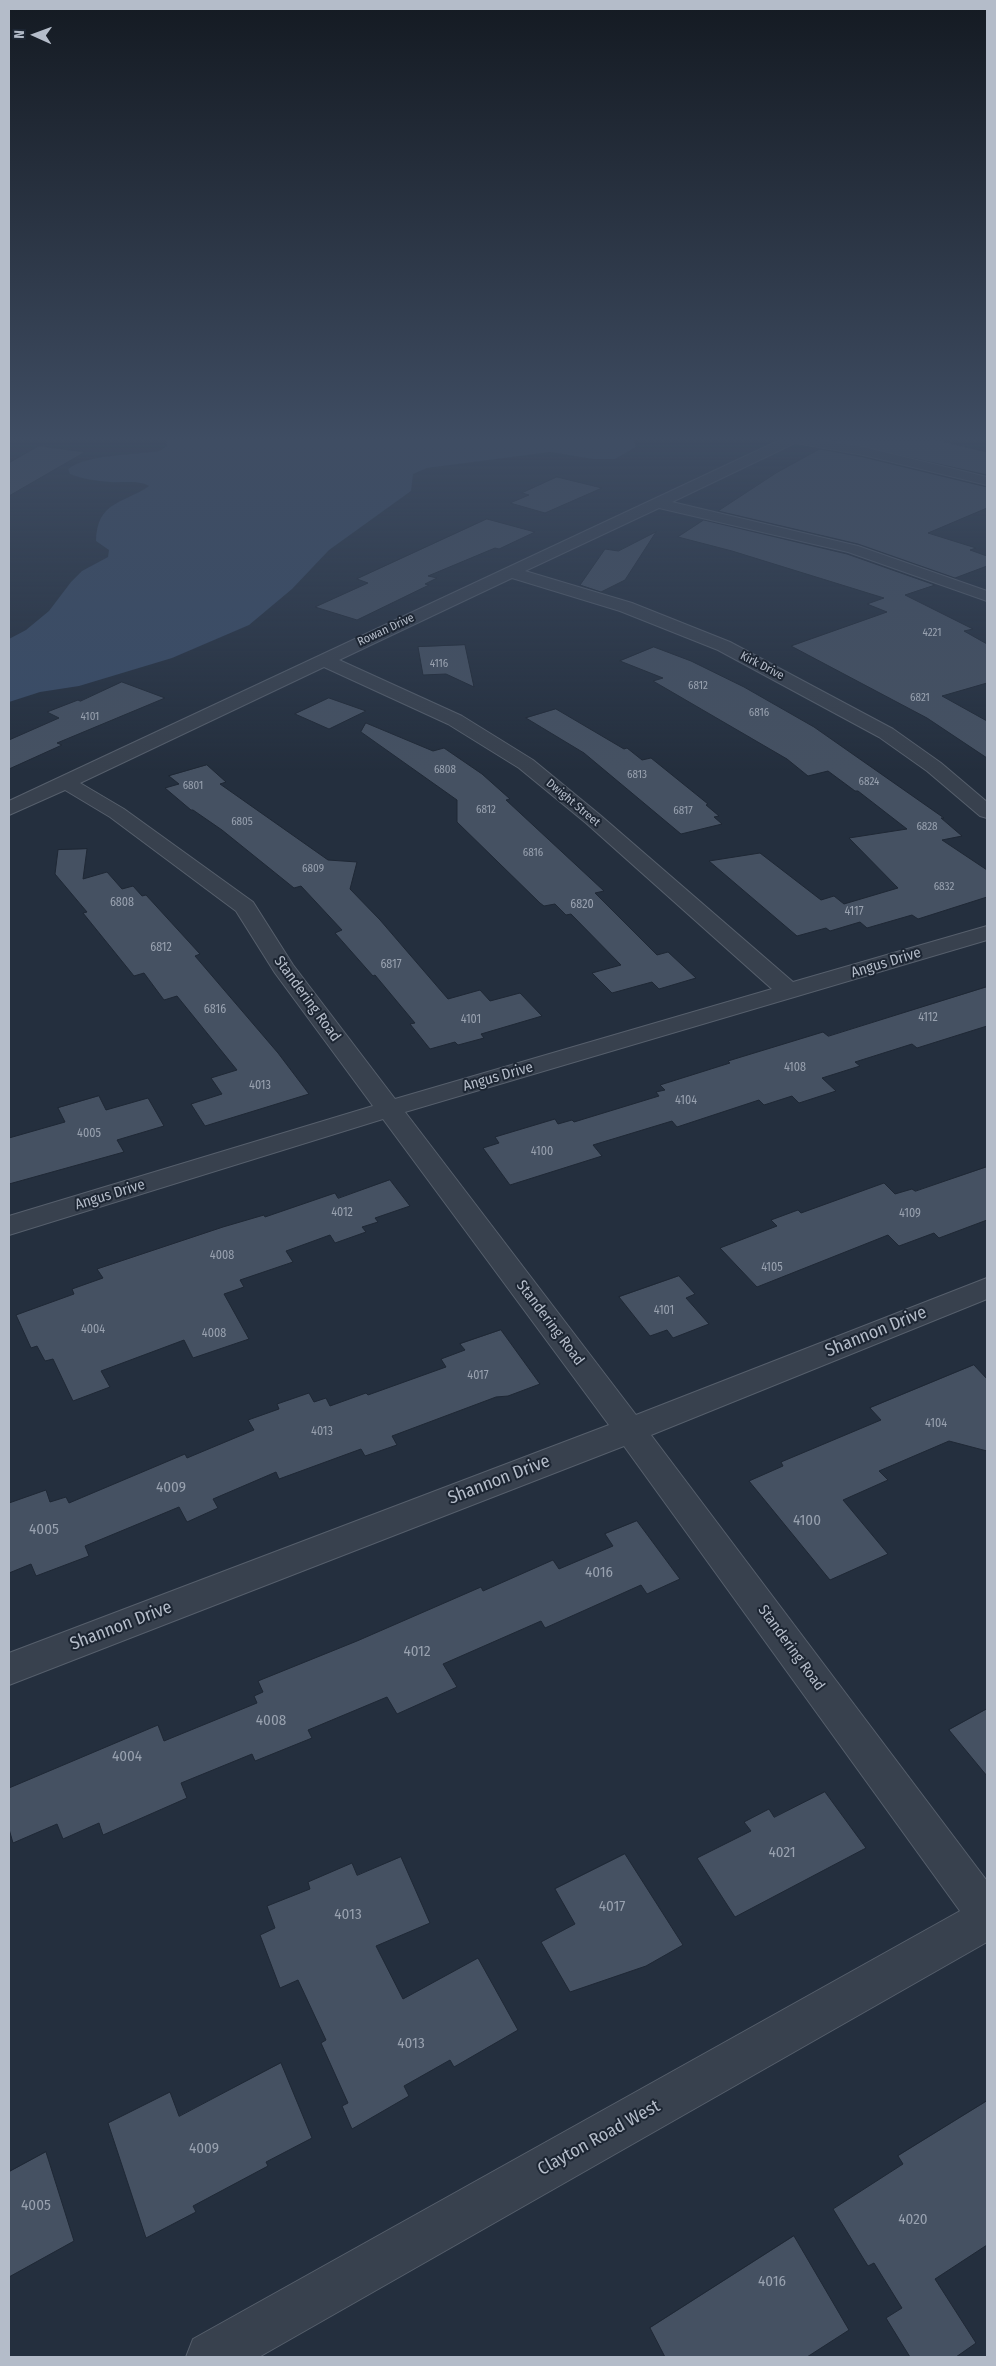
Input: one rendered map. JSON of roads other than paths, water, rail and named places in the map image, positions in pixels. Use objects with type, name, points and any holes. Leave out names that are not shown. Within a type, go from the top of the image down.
[{"type":"street","name":"Rowan Drive","points":[[9,809],[556,550]]},
{"type":"street","points":[[857,550],[987,596]]},
{"type":"street","name":"Kirk Drive","points":[[510,572],[626,607],[724,646],[886,733],[934,767],[987,812]]},
{"type":"street","name":"Dwight Street","points":[[324,660],[455,720],[526,764],[593,819],[790,992]]},
{"type":"street","name":"Standering Road","points":[[65,782],[117,813],[245,907],[283,968],[630,1430],[987,1914]]},
{"type":"street","name":"Angus Drive","points":[[9,1226],[389,1109],[790,992],[987,932]]},
{"type":"street","name":"Shannon Drive","points":[[9,1669],[630,1430],[987,1288]]},
{"type":"street","name":"Clayton Road West","points":[[211,2357],[987,1919]]},
{"type":"water","points":[[109,550],[329,550],[292,589],[249,625],[172,658],[79,686],[40,692],[9,702],[9,639],[26,630],[49,611],[82,571],[108,557]]}]
